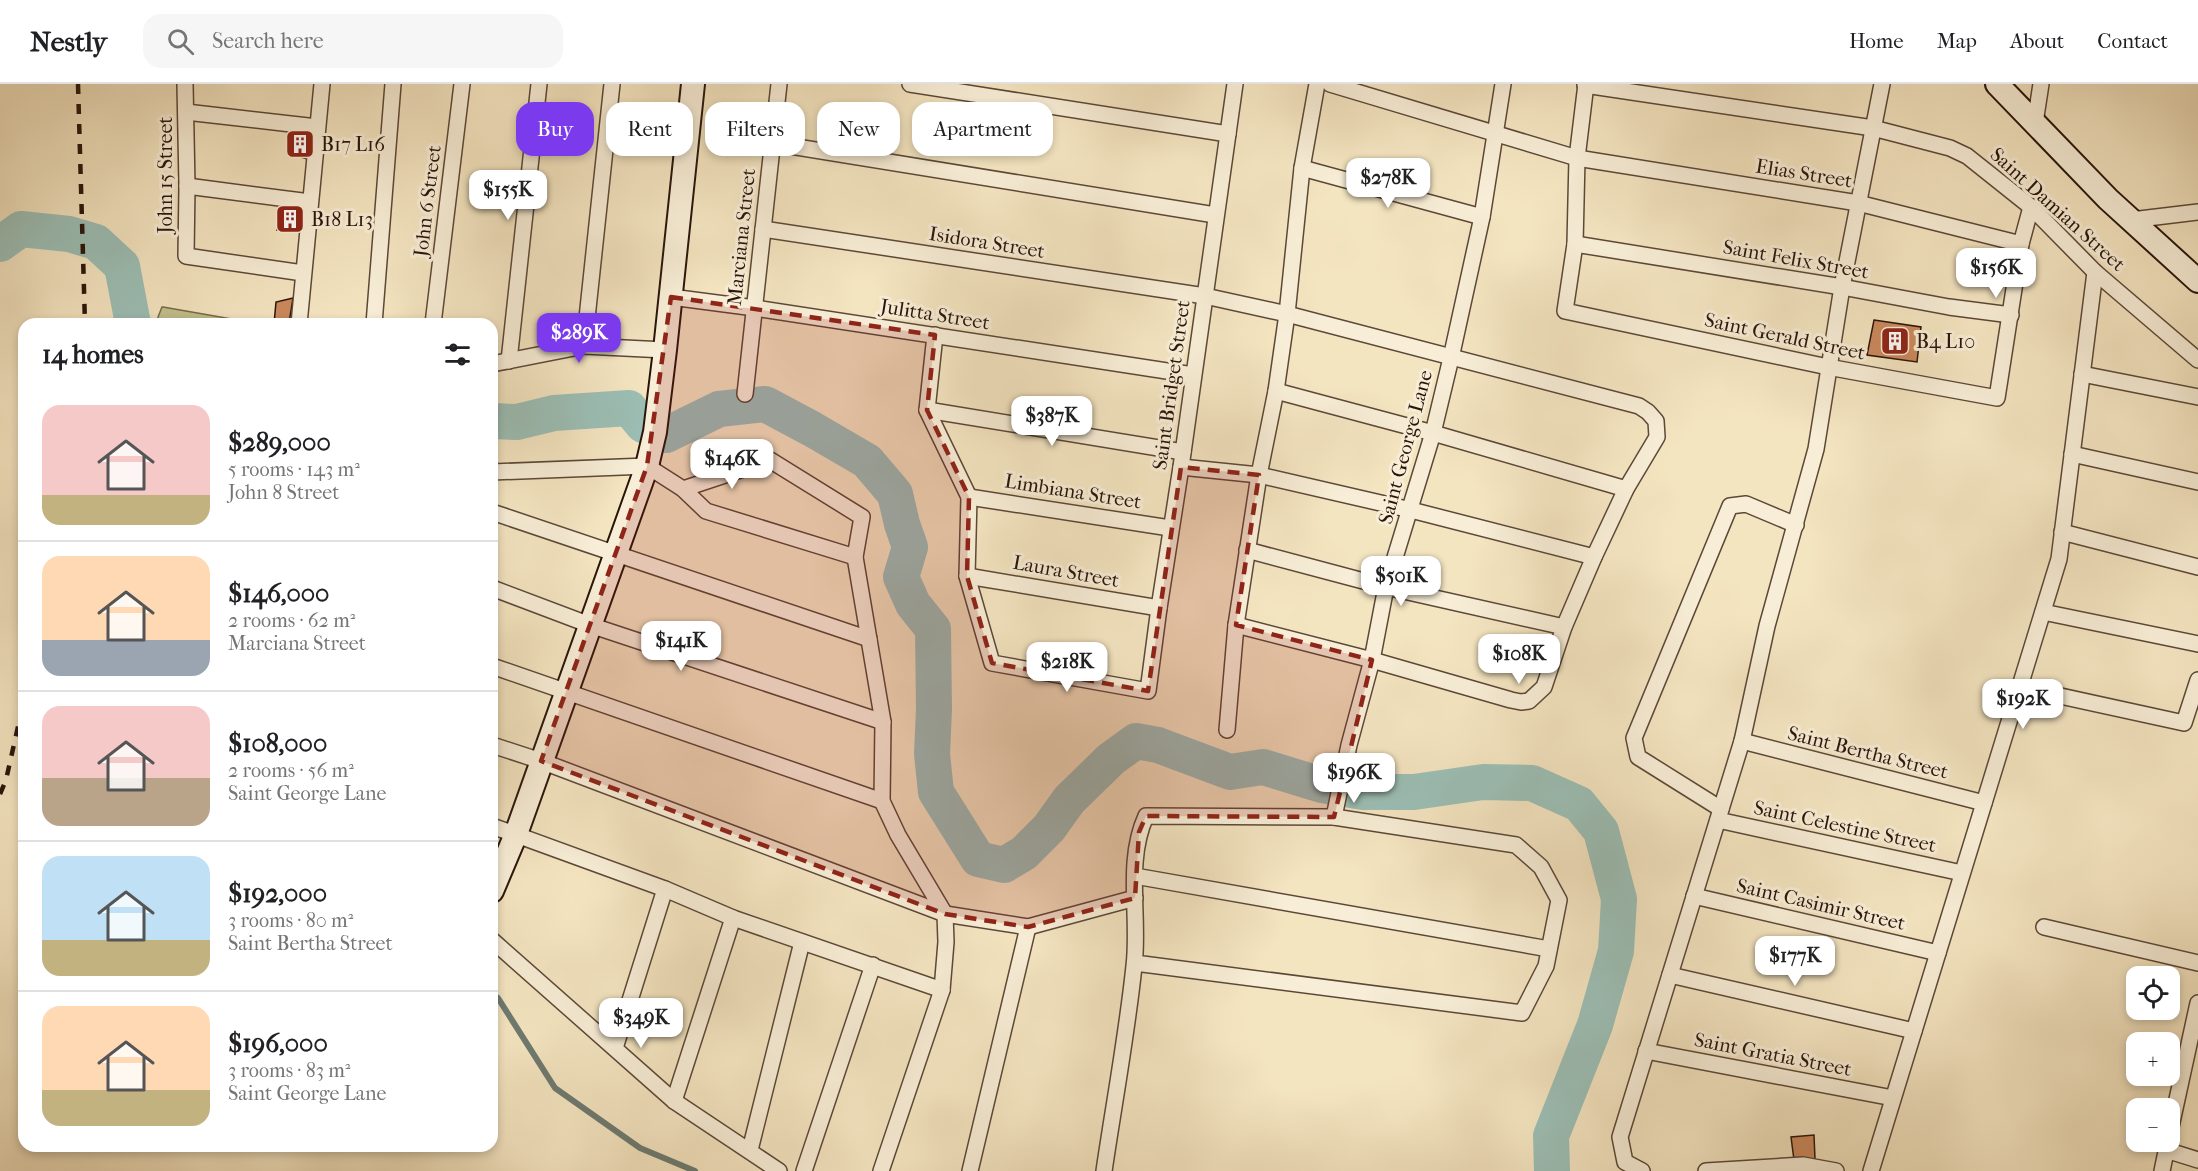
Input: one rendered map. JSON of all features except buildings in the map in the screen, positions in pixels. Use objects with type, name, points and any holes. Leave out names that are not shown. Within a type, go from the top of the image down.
[{"type":"street","name":"John 15 Street","points":[[185,84],[186,256],[303,273]]},
{"type":"street","points":[[299,318],[322,84]]},
{"type":"street","points":[[374,318],[393,84]]},
{"type":"street","name":"John 6 Street","points":[[434,318],[462,84]]},
{"type":"street","points":[[509,361],[539,84]]},
{"type":"street","points":[[584,346],[612,84]]},
{"type":"street","points":[[498,877],[516,834],[647,466],[660,395],[693,84]]},
{"type":"street","name":"Marciana Street","points":[[777,102],[779,84]]},
{"type":"street","points":[[910,84],[1228,134]]},
{"type":"street","name":"Saint Bridget Street","points":[[967,576],[992,663],[1149,692],[1170,528],[1182,459],[1235,84]]},
{"type":"street","points":[[1227,730],[1236,625],[1246,550],[1276,391],[1287,314],[1302,168],[1317,84]]},
{"type":"street","name":"Elias Street","points":[[1330,84],[1576,158],[1858,203],[2021,244]]},
{"type":"street","name":"Saint George Lane","points":[[1335,812],[1349,745],[1372,660],[1386,587],[1433,433],[1451,358],[1482,217],[1503,84]]},
{"type":"street","points":[[1642,1171],[1625,1162],[1620,1137],[1742,741],[1767,626],[1816,449],[1842,288],[1882,84]]},
{"type":"street","points":[[1997,84],[2108,200],[2198,281]]},
{"type":"street","points":[[2035,123],[2041,84]]},
{"type":"street","points":[[1575,244],[1576,158],[1585,85]]},
{"type":"street","name":"Saint Damian Street","points":[[1585,85],[1873,128],[1950,147],[1967,156],[2031,207],[2095,272],[2198,360]]},
{"type":"street","points":[[186,112],[317,127]]},
{"type":"street","points":[[805,148],[1215,215]]},
{"type":"street","name":"Marciana Street","points":[[745,394],[771,156]]},
{"type":"street","points":[[1302,168],[1482,217]]},
{"type":"street","points":[[187,186],[310,202]]},
{"type":"street","points":[[2011,315],[2021,244],[2031,207]]},
{"type":"street","points":[[2131,220],[2198,212]]},
{"type":"street","name":"Isidora Street","points":[[763,229],[1205,296],[1287,314],[1639,406],[1648,411],[1656,421],[1657,437],[1626,489]]},
{"type":"street","name":"Saint Felix Street","points":[[1575,244],[1949,307],[2011,315]]},
{"type":"street","name":"Saint Gerald Street","points":[[1575,244],[1565,311],[1828,367],[1997,398],[2011,315]]},
{"type":"street","points":[[1870,1171],[2059,559],[2095,272]]},
{"type":"street","name":"Julitta Street","points":[[671,297],[1193,375]]},
{"type":"street","points":[[935,335],[927,410],[969,497],[967,576]]},
{"type":"street","points":[[498,363],[584,346],[665,350]]},
{"type":"street","points":[[2082,374],[2198,397]]},
{"type":"street","points":[[1236,625],[1372,660],[1511,700],[1529,701],[1544,687],[1564,627],[1626,489],[1433,433],[1276,391]]},
{"type":"street","points":[[927,410],[1259,475],[1411,510],[1594,557]]},
{"type":"street","points":[[2072,454],[2198,482]]},
{"type":"street","points":[[683,489],[770,460],[862,517],[855,557],[883,722],[882,801],[898,835],[945,914],[946,942],[942,990],[881,1171]]},
{"type":"street","points":[[498,472],[647,466],[683,489],[706,511],[855,557]]},
{"type":"street","name":"Limbiana Street","points":[[969,497],[1170,528]]},
{"type":"street","name":"Saint Celestine Street","points":[[1796,525],[1746,504],[1730,506],[1634,738],[1638,757],[1719,814],[1962,873]]},
{"type":"street","points":[[498,514],[869,639]]},
{"type":"street","points":[[2062,532],[2198,567]]},
{"type":"street","points":[[1246,550],[1386,587],[1564,627]]},
{"type":"street","name":"Laura Street","points":[[967,576],[1159,608]]},
{"type":"street","points":[[498,590],[590,625],[883,722]]},
{"type":"street","points":[[2043,612],[2198,644]]},
{"type":"street","points":[[498,668],[882,801]]},
{"type":"street","points":[[2019,687],[2184,723],[2198,680]]},
{"type":"street","name":"Saint Bertha Street","points":[[1742,741],[1984,803]]},
{"type":"street","points":[[498,747],[541,761],[945,914],[1028,927],[1135,898]]},
{"type":"street","points":[[1104,1171],[1135,963],[1135,876],[1138,832],[1146,816],[1335,812],[1516,845],[1541,867],[1558,900],[1545,966],[1522,1012],[1135,963]]},
{"type":"street","points":[[498,828],[665,889],[734,918],[942,990]]},
{"type":"street","points":[[1135,876],[1549,949]]},
{"type":"street","points":[[615,1048],[665,889]]},
{"type":"street","name":"Saint Casimir Street","points":[[1694,896],[1938,953]]},
{"type":"street","points":[[674,1101],[734,918]]},
{"type":"street","points":[[970,1171],[1028,927]]},
{"type":"street","points":[[2044,927],[2198,963]]},
{"type":"street","points":[[750,1150],[802,942]]},
{"type":"street","points":[[498,945],[674,1101],[779,1171]]},
{"type":"street","points":[[804,1171],[873,965]]},
{"type":"street","points":[[1670,975],[1914,1031]]},
{"type":"street","points":[[2180,1098],[2193,1047],[2198,1003]]},
{"type":"street","name":"Saint Gratia Street","points":[[1646,1051],[1893,1098]]},
{"type":"street","points":[[2180,1149],[2198,1160]]},
{"type":"street","points":[[2162,1171],[2166,1152]]},
{"type":"street","points":[[1706,1171],[1803,1165],[1836,1171]]},
{"type":"highlighted area","points":[[671,297],[935,335],[927,410],[969,497],[967,576],[992,663],[1148,691],[1181,467],[1259,475],[1236,625],[1372,660],[1334,817],[1146,816],[1139,832],[1135,898],[1028,927],[945,914],[541,761],[647,466]]},
{"type":"green space","points":[[162,307],[225,318],[158,318]]},
{"type":"waterway","points":[[0,244],[21,229],[69,234],[96,242],[122,266],[132,318]]},
{"type":"waterway","points":[[498,421],[517,422],[554,413],[629,408],[643,425],[666,435],[719,409],[765,404],[867,461],[895,494],[910,547],[901,577],[913,604],[933,629],[932,754],[936,792],[978,859],[1004,865],[1024,853],[1049,828],[1069,800],[1111,759],[1136,741],[1158,745],[1230,772],[1263,767],[1322,785],[1363,792],[1414,792],[1483,782],[1532,783],[1579,804],[1601,831],[1619,899],[1616,951],[1595,1025],[1551,1136],[1552,1171]]},
{"type":"waterway","points":[[498,998],[555,1088],[640,1148],[695,1171]]},
{"type":"railway","points":[[78,84],[85,318]]},
{"type":"railway","points":[[0,794],[6,780],[18,727]]},
{"type":"place","name":"B17 L16","points":[[300,144]]},
{"type":"place","name":"B18 L13","points":[[290,219]]},
{"type":"place","name":"B4 L10","points":[[1895,341]]}]
